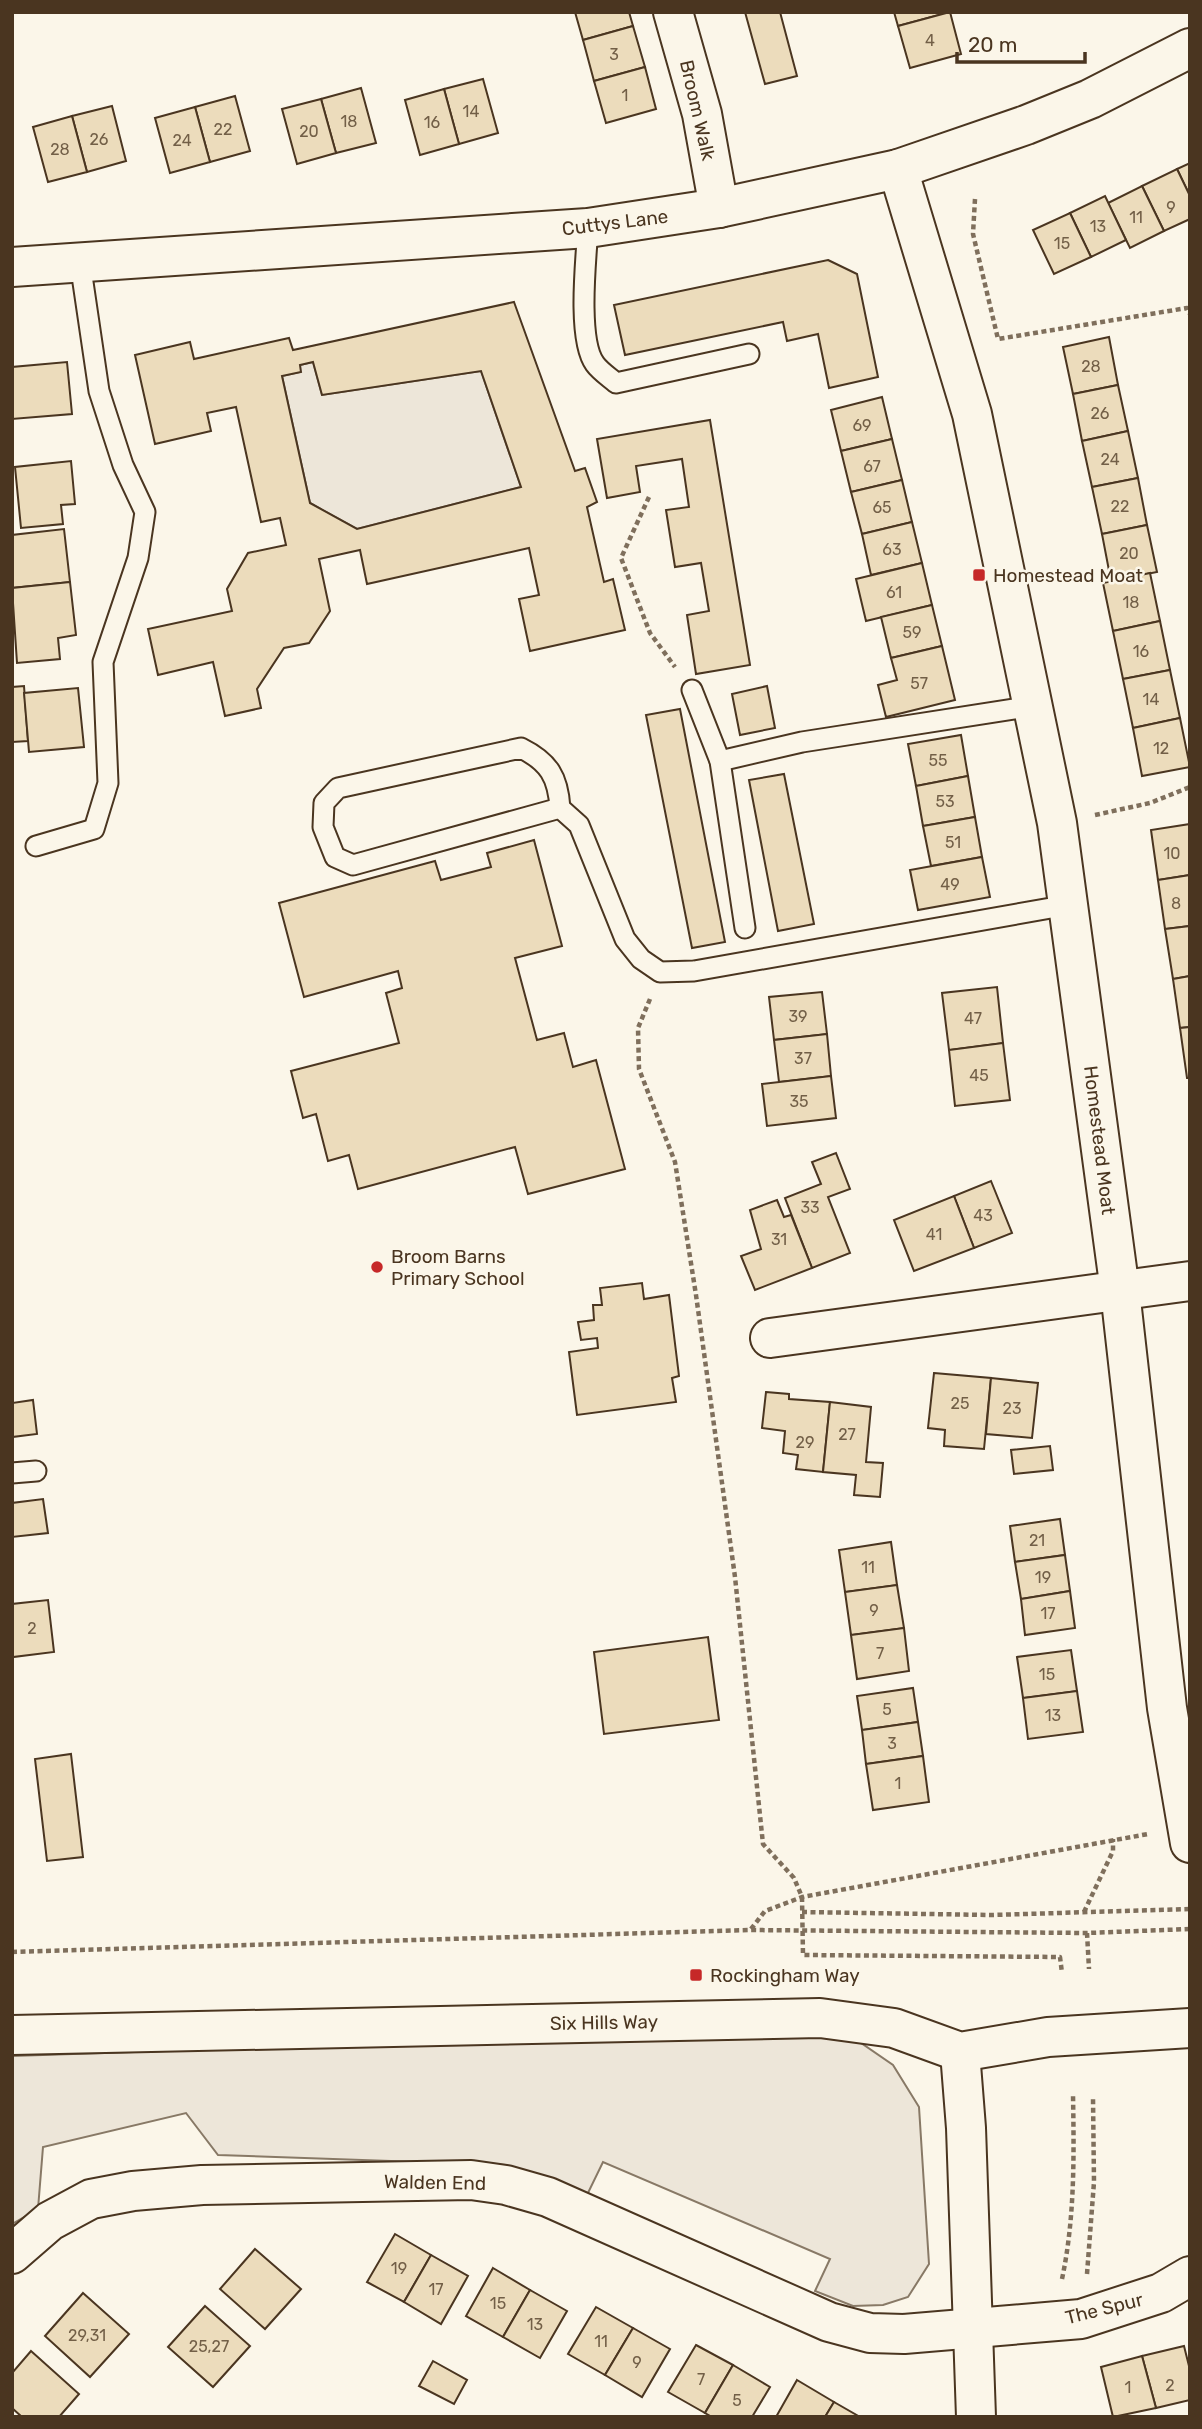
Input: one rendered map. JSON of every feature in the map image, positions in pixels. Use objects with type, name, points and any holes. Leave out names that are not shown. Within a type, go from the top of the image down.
[{"type":"street","name":"Broom Walk","points":[[673,12],[702,114],[719,208]]},
{"type":"street","name":"Cuttys Lane","points":[[12,267],[588,228],[719,208],[898,169],[1026,125],[1090,99],[1190,48]]},
{"type":"street","name":"Homestead Moat","points":[[898,169],[972,414],[1056,823],[1179,1706],[1188,1835]]},
{"type":"street","points":[[771,1338],[1190,1281]]},
{"type":"street","name":"Six Hills Way","points":[[12,2035],[820,2018],[894,2028],[960,2052],[1048,2037],[1190,2028]]},
{"type":"street","points":[[960,2052],[966,2127],[976,2417]]},
{"type":"street","name":"Walden End","points":[[12,2254],[50,2221],[91,2199],[133,2190],[202,2185],[471,2180],[506,2185],[582,2210],[829,2322],[870,2333],[904,2334],[972,2328]]},
{"type":"street","name":"The Spur","points":[[972,2328],[1067,2320],[1161,2293],[1190,2276]]},
{"type":"lane","points":[[588,228],[584,278],[587,343],[594,363],[616,383],[749,354]]},
{"type":"lane","points":[[36,846],[94,829],[108,783],[103,662],[138,558],[145,512],[122,466],[99,391],[80,261]]},
{"type":"lane","points":[[692,690],[720,761],[746,928]]},
{"type":"lane","points":[[720,761],[802,742],[1034,706]]},
{"type":"lane","points":[[560,808],[352,865],[335,857],[323,827],[324,803],[338,788],[521,748],[542,758],[559,787],[560,808],[579,825],[625,939],[641,959],[660,972],[694,971],[1068,905]]},
{"type":"lane","points":[[12,1474],[36,1471]]},
{"type":"path","points":[[975,199],[973,234],[998,339],[1187,307],[1190,314]]},
{"type":"path","points":[[649,497],[621,558],[650,633],[692,690]]},
{"type":"path","points":[[1056,823],[1150,803],[1190,787]]},
{"type":"path","points":[[660,972],[638,1028],[639,1069],[675,1162],[690,1255],[735,1577],[762,1844],[794,1878],[802,1897],[803,1955],[1060,1957],[1062,1973]]},
{"type":"path","points":[[750,1930],[765,1911],[802,1897],[1114,1839],[1188,1835]]},
{"type":"path","points":[[1084,1913],[1114,1851],[1114,1839]]},
{"type":"path","points":[[802,1912],[992,1915],[1190,1909]]},
{"type":"path","points":[[12,1952],[750,1930],[1087,1933],[1190,1929]]},
{"type":"path","points":[[1087,1933],[1089,1969]]},
{"type":"path","points":[[1067,2320],[1074,2157],[1073,2094]]},
{"type":"path","points":[[1067,2320],[1094,2182],[1093,2097]]},
{"type":"shaded area","points":[[313,362],[322,395],[481,371],[521,487],[357,529],[310,503],[282,376],[300,372],[300,365]]},
{"type":"shaded area","points":[[815,2030],[861,2043],[893,2065],[919,2107],[929,2264],[908,2297],[883,2305],[853,2306],[815,2291],[830,2259],[603,2162],[587,2195],[506,2165],[218,2155],[186,2113],[43,2147],[38,2209],[12,2224],[12,2056]]},
{"type":"building","points":[[575,12],[629,12],[633,26],[583,40]]},
{"type":"building","points":[[745,12],[780,12],[797,76],[765,84]]},
{"type":"building","points":[[894,12],[950,12],[898,26]]},
{"type":"building","points":[[950,12],[961,54],[910,68],[898,26]]},
{"type":"building","points":[[633,26],[645,67],[594,81],[583,40]]},
{"type":"building","points":[[645,67],[656,109],[606,123],[594,81]]},
{"type":"building","points":[[483,79],[498,133],[459,144],[444,89]]},
{"type":"building","points":[[361,88],[376,143],[336,153],[321,99]]},
{"type":"building","points":[[444,89],[459,144],[420,155],[405,100]]},
{"type":"building","points":[[235,96],[250,151],[210,162],[195,107]]},
{"type":"building","points":[[321,99],[336,153],[297,164],[282,109]]},
{"type":"building","points":[[112,106],[126,161],[87,172],[72,116]]},
{"type":"building","points":[[195,107],[210,162],[170,173],[155,118]]},
{"type":"building","points":[[72,116],[87,172],[48,182],[33,127]]},
{"type":"building","points":[[1190,163],[1190,196],[1177,169]]},
{"type":"building","points":[[1177,169],[1190,196],[1190,219],[1164,231],[1142,186]]},
{"type":"building","points":[[1142,186],[1164,231],[1130,248],[1108,203]]},
{"type":"building","points":[[1105,196],[1126,240],[1091,257],[1070,213]]},
{"type":"building","points":[[1070,213],[1091,257],[1054,274],[1033,230]]},
{"type":"building","points":[[828,260],[857,274],[878,377],[829,388],[818,334],[787,341],[783,322],[625,355],[614,305]]},
{"type":"building","points":[[514,302],[575,471],[585,468],[597,502],[587,507],[604,582],[613,579],[625,630],[530,651],[519,599],[539,595],[529,548],[367,584],[360,550],[319,559],[330,611],[309,643],[284,648],[257,689],[261,708],[225,716],[213,662],[158,675],[148,629],[232,611],[227,589],[248,553],[286,545],[280,518],[261,522],[236,407],[207,413],[211,431],[155,444],[135,355],[190,342],[194,359],[289,338],[293,350]],"holes":[[[313,362],[322,395],[481,371],[521,487],[357,529],[310,503],[282,376],[301,372],[300,365]]]},
{"type":"building","points":[[1109,337],[1118,385],[1073,394],[1063,347]]},
{"type":"building","points":[[67,362],[72,414],[12,419],[12,367]]},
{"type":"building","points":[[1118,385],[1128,431],[1082,441],[1073,394]]},
{"type":"building","points":[[882,397],[892,439],[841,451],[831,410]]},
{"type":"building","points":[[710,420],[750,665],[696,674],[687,615],[709,611],[701,563],[675,567],[666,510],[689,507],[682,459],[636,466],[640,492],[607,498],[597,439]]},
{"type":"building","points":[[1128,431],[1138,478],[1092,487],[1082,441]]},
{"type":"building","points":[[892,439],[902,480],[851,492],[841,451]]},
{"type":"building","points":[[71,461],[75,504],[61,505],[63,524],[21,528],[15,467]]},
{"type":"building","points":[[1138,478],[1147,525],[1102,534],[1092,487]]},
{"type":"building","points":[[902,480],[912,522],[862,534],[851,492]]},
{"type":"building","points":[[912,522],[922,563],[871,575],[862,534]]},
{"type":"building","points":[[1147,525],[1157,572],[1111,581],[1102,534]]},
{"type":"building","points":[[64,529],[70,582],[12,588],[12,535]]},
{"type":"building","points":[[922,563],[932,605],[866,621],[856,579]]},
{"type":"building","points":[[1150,573],[1160,621],[1113,631],[1103,583]]},
{"type":"building","points":[[70,582],[76,635],[58,638],[60,659],[17,663],[12,588]]},
{"type":"building","points":[[932,605],[942,646],[891,658],[881,617]]},
{"type":"building","points":[[1160,621],[1170,670],[1123,679],[1113,631]]},
{"type":"building","points":[[942,646],[955,700],[886,717],[878,685],[897,680],[891,658]]},
{"type":"building","points":[[1170,670],[1180,718],[1133,728],[1123,679]]},
{"type":"building","points":[[24,686],[28,741],[12,742],[12,687]]},
{"type":"building","points":[[767,686],[775,728],[740,735],[732,694]]},
{"type":"building","points":[[78,688],[84,747],[29,752],[24,693]]},
{"type":"building","points":[[680,709],[725,942],[692,948],[646,715]]},
{"type":"building","points":[[1180,718],[1190,767],[1142,776],[1133,728]]},
{"type":"building","points":[[961,735],[968,776],[916,786],[908,744]]},
{"type":"building","points":[[784,774],[814,924],[778,931],[749,780]]},
{"type":"building","points":[[968,776],[975,817],[923,826],[916,786]]},
{"type":"building","points":[[975,817],[982,857],[931,866],[923,826]]},
{"type":"building","points":[[1190,824],[1190,875],[1158,880],[1151,830]]},
{"type":"building","points":[[534,840],[562,946],[515,958],[537,1040],[564,1033],[573,1067],[596,1060],[625,1169],[528,1194],[515,1147],[358,1189],[349,1155],[328,1161],[316,1114],[303,1118],[291,1071],[399,1043],[386,993],[402,988],[398,971],[304,997],[279,903],[435,861],[441,880],[491,867],[487,853]]},
{"type":"building","points":[[982,857],[990,897],[918,910],[910,870]]},
{"type":"building","points":[[1190,875],[1190,926],[1165,929],[1158,880]]},
{"type":"building","points":[[1190,926],[1190,976],[1173,979],[1165,929]]},
{"type":"building","points":[[1190,976],[1190,1027],[1180,1028],[1173,979]]},
{"type":"building","points":[[997,987],[1003,1043],[949,1050],[942,993]]},
{"type":"building","points":[[822,992],[827,1034],[774,1040],[769,997]]},
{"type":"building","points":[[1190,1027],[1190,1078],[1187,1078],[1180,1028]]},
{"type":"building","points":[[827,1034],[831,1076],[779,1082],[774,1040]]},
{"type":"building","points":[[1003,1043],[1010,1100],[955,1106],[949,1050]]},
{"type":"building","points":[[831,1076],[836,1118],[767,1126],[762,1084]]},
{"type":"building","points":[[836,1153],[850,1189],[828,1197],[850,1253],[812,1268],[785,1198],[821,1184],[812,1162]]},
{"type":"building","points":[[991,1181],[1012,1233],[974,1248],[954,1196]]},
{"type":"building","points":[[954,1196],[974,1248],[914,1271],[894,1220]]},
{"type":"building","points":[[777,1200],[784,1217],[791,1215],[812,1268],[755,1290],[741,1256],[761,1249],[750,1210]]},
{"type":"building","points":[[642,1283],[644,1299],[669,1295],[679,1376],[672,1378],[676,1402],[577,1415],[569,1352],[598,1348],[597,1338],[581,1340],[578,1322],[594,1320],[593,1305],[602,1305],[600,1288]]},
{"type":"building","points":[[934,1373],[991,1378],[984,1449],[944,1446],[945,1430],[928,1428]]},
{"type":"building","points":[[991,1378],[1038,1383],[1032,1438],[986,1434]]},
{"type":"building","points":[[766,1392],[789,1394],[789,1399],[830,1402],[823,1472],[796,1469],[798,1455],[783,1453],[785,1431],[762,1428]]},
{"type":"building","points":[[33,1400],[37,1434],[12,1437],[12,1403]]},
{"type":"building","points":[[830,1402],[871,1407],[866,1462],[883,1463],[880,1497],[854,1495],[856,1475],[823,1472]]},
{"type":"building","points":[[1050,1446],[1053,1470],[1014,1474],[1011,1450]]},
{"type":"building","points":[[43,1499],[48,1533],[12,1537],[12,1503]]},
{"type":"building","points":[[1060,1519],[1065,1555],[1015,1562],[1010,1526]]},
{"type":"building","points":[[891,1542],[897,1585],[845,1592],[839,1550]]},
{"type":"building","points":[[1065,1555],[1070,1591],[1021,1599],[1015,1562]]},
{"type":"building","points":[[897,1585],[904,1628],[851,1635],[845,1592]]},
{"type":"building","points":[[1070,1591],[1075,1628],[1025,1635],[1021,1599]]},
{"type":"building","points":[[48,1600],[54,1652],[13,1657],[12,1604]]},
{"type":"building","points":[[904,1628],[909,1671],[857,1679],[851,1635]]},
{"type":"building","points":[[708,1637],[719,1720],[604,1734],[594,1652]]},
{"type":"building","points":[[1071,1650],[1077,1691],[1023,1698],[1017,1657]]},
{"type":"building","points":[[913,1688],[918,1722],[862,1730],[857,1696]]},
{"type":"building","points":[[1077,1691],[1083,1732],[1028,1739],[1023,1698]]},
{"type":"building","points":[[918,1722],[923,1756],[866,1764],[862,1730]]},
{"type":"building","points":[[71,1754],[83,1857],[47,1861],[35,1759]]},
{"type":"building","points":[[923,1756],[929,1802],[873,1810],[866,1764]]},
{"type":"building","points":[[395,2234],[431,2255],[404,2302],[367,2282]]},
{"type":"building","points":[[255,2249],[301,2289],[265,2329],[220,2289]]},
{"type":"building","points":[[431,2255],[468,2276],[441,2324],[404,2302]]},
{"type":"building","points":[[493,2268],[530,2290],[503,2337],[466,2316]]},
{"type":"building","points":[[530,2290],[567,2311],[540,2358],[503,2337]]},
{"type":"building","points":[[83,2293],[129,2334],[90,2377],[45,2336]]},
{"type":"building","points":[[205,2306],[250,2346],[213,2387],[168,2347]]},
{"type":"building","points":[[596,2307],[633,2328],[605,2375],[568,2354]]},
{"type":"building","points":[[633,2328],[670,2349],[642,2397],[605,2375]]},
{"type":"building","points":[[696,2345],[733,2365],[705,2413],[668,2392]]},
{"type":"building","points":[[1184,2346],[1190,2370],[1190,2400],[1156,2408],[1142,2356]]},
{"type":"building","points":[[31,2351],[79,2394],[59,2417],[22,2417],[12,2408],[12,2373]]},
{"type":"building","points":[[1142,2356],[1156,2408],[1113,2417],[1101,2367]]},
{"type":"building","points":[[433,2361],[467,2380],[454,2404],[419,2386]]},
{"type":"building","points":[[733,2365],[770,2387],[752,2417],[712,2417],[705,2413]]},
{"type":"building","points":[[797,2380],[834,2402],[825,2417],[776,2417]]},
{"type":"building","points":[[834,2402],[860,2417],[825,2417]]},
{"type":"place","name":"Homestead Moat","points":[[979,575]]},
{"type":"place","name":"Broom Barns Primary School","points":[[377,1267]]},
{"type":"place","name":"Rockingham Way","points":[[696,1975]]}]
